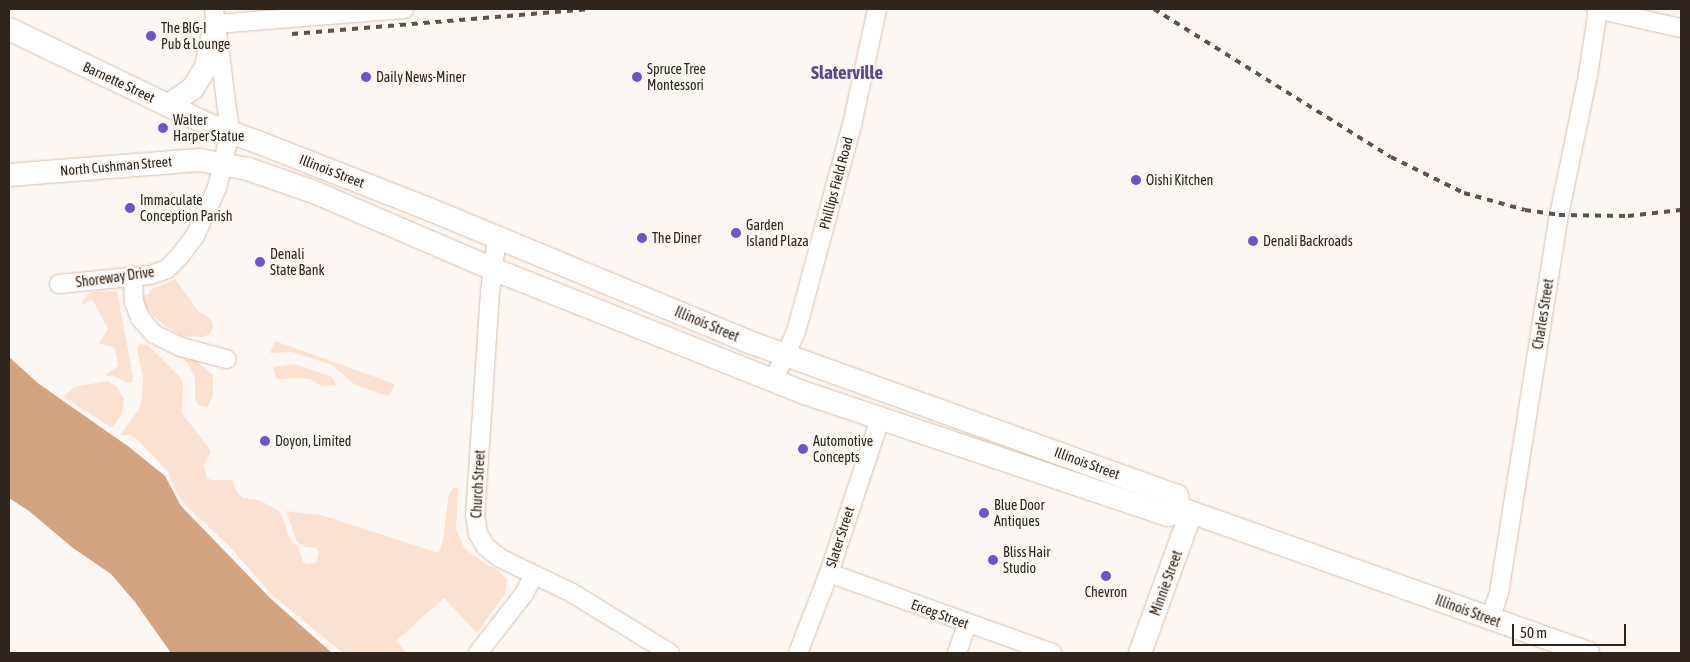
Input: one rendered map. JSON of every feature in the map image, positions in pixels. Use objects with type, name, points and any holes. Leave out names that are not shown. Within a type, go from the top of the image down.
[{"type":"main road","points":[[169,105],[193,88],[206,66],[215,16]]},
{"type":"main road","name":"Barnette Street","points":[[9,29],[114,82],[169,105],[207,124],[230,132]]},
{"type":"main road","name":"Illinois Street","points":[[230,132],[497,237],[785,356],[1177,496],[1185,510]]},
{"type":"main road","name":"North Cushman Street","points":[[9,175],[199,160],[223,163]]},
{"type":"main road","name":"Illinois Street","points":[[223,163],[248,169],[314,192],[493,269],[773,381],[880,419],[1168,515],[1185,510],[1588,653]]},
{"type":"main road","name":"Minnie Street","points":[[1140,653],[1185,510]]},
{"type":"street","points":[[230,132],[215,16],[394,9]]},
{"type":"street","name":"Phillips Field Road","points":[[773,381],[796,332],[852,125],[877,9]]},
{"type":"street","points":[[1598,9],[1681,28]]},
{"type":"street","name":"Charles Street","points":[[1490,619],[1498,593],[1558,224],[1588,75],[1598,9]]},
{"type":"street","name":"Shoreway Drive","points":[[59,284],[150,275],[167,268],[179,257],[199,228],[217,188],[230,132]]},
{"type":"street","name":"Church Street","points":[[497,237],[474,515],[478,534],[486,547],[500,558],[533,576],[572,593],[670,653]]},
{"type":"street","points":[[133,277],[134,302],[140,318],[154,334],[181,347],[226,359]]},
{"type":"street","name":"Slater Street","points":[[798,653],[829,573],[880,419]]},
{"type":"street","name":"Erceg Street","points":[[829,573],[1052,653]]},
{"type":"street","points":[[478,653],[524,594],[533,576]]},
{"type":"street","points":[[958,653],[967,624]]},
{"type":"shaded area","points":[[175,279],[198,311],[211,319],[213,326],[210,334],[203,337],[182,336],[165,326],[146,309],[143,295],[147,295],[152,289]]},
{"type":"shaded area","points":[[117,291],[133,376],[132,382],[128,383],[114,376],[105,375],[118,366],[115,348],[99,343],[108,329],[92,299],[84,305],[82,303],[91,292]]},
{"type":"shaded area","points":[[275,341],[395,384],[390,395],[387,396],[354,384],[332,365],[292,352],[270,353]]},
{"type":"shaded area","points":[[140,344],[148,345],[180,377],[183,386],[182,413],[211,451],[204,465],[207,478],[211,480],[233,480],[236,491],[243,498],[259,500],[278,510],[284,520],[288,535],[299,549],[303,562],[308,564],[316,563],[319,552],[316,548],[306,547],[297,542],[286,511],[321,515],[439,553],[443,540],[449,493],[454,488],[458,488],[456,529],[464,548],[489,566],[498,570],[507,580],[505,594],[477,633],[444,598],[396,641],[407,653],[343,653],[273,596],[228,545],[185,505],[175,489],[168,472],[138,440],[130,435],[120,435],[139,409],[142,399],[143,379],[137,348]]},
{"type":"shaded area","points":[[188,354],[213,375],[213,395],[208,407],[198,405],[195,400],[195,379],[190,367],[182,356]]},
{"type":"shaded area","points":[[9,357],[39,384],[129,447],[165,476],[181,506],[270,598],[332,653],[171,653],[135,602],[111,574],[73,548],[29,511],[9,498]]},
{"type":"shaded area","points":[[295,364],[332,377],[336,385],[321,386],[310,379],[301,378],[276,379],[273,367]]},
{"type":"shaded area","points":[[107,381],[117,387],[124,399],[122,414],[112,428],[63,397],[74,387]]},
{"type":"railway","points":[[292,34],[591,9]]},
{"type":"railway","points":[[1154,9],[1391,157],[1464,193],[1525,210],[1559,215],[1628,216],[1681,210]]},
{"type":"place","name":"The BIG-I Pub & Lounge","points":[[151,36]]},
{"type":"place","name":"Daily News-Miner","points":[[366,77]]},
{"type":"place","name":"Spruce Tree Montessori","points":[[637,77]]},
{"type":"place","name":"Walter Harper Statue","points":[[163,128]]},
{"type":"place","name":"Oishi Kitchen","points":[[1136,180]]},
{"type":"place","name":"Immaculate Conception Parish","points":[[130,208]]},
{"type":"place","name":"Garden Island Plaza","points":[[736,233]]},
{"type":"place","name":"The Diner","points":[[642,238]]},
{"type":"place","name":"Denali Backroads","points":[[1253,241]]},
{"type":"place","name":"Denali State Bank","points":[[260,262]]},
{"type":"place","name":"Doyon, Limited","points":[[265,441]]},
{"type":"place","name":"Automotive Concepts","points":[[803,449]]},
{"type":"place","name":"Blue Door Antiques","points":[[984,513]]},
{"type":"place","name":"Bliss Hair Studio","points":[[993,560]]},
{"type":"place","name":"Chevron","points":[[1106,576]]},
{"type":"district","name":"Slaterville","points":[[847,73]]}]
